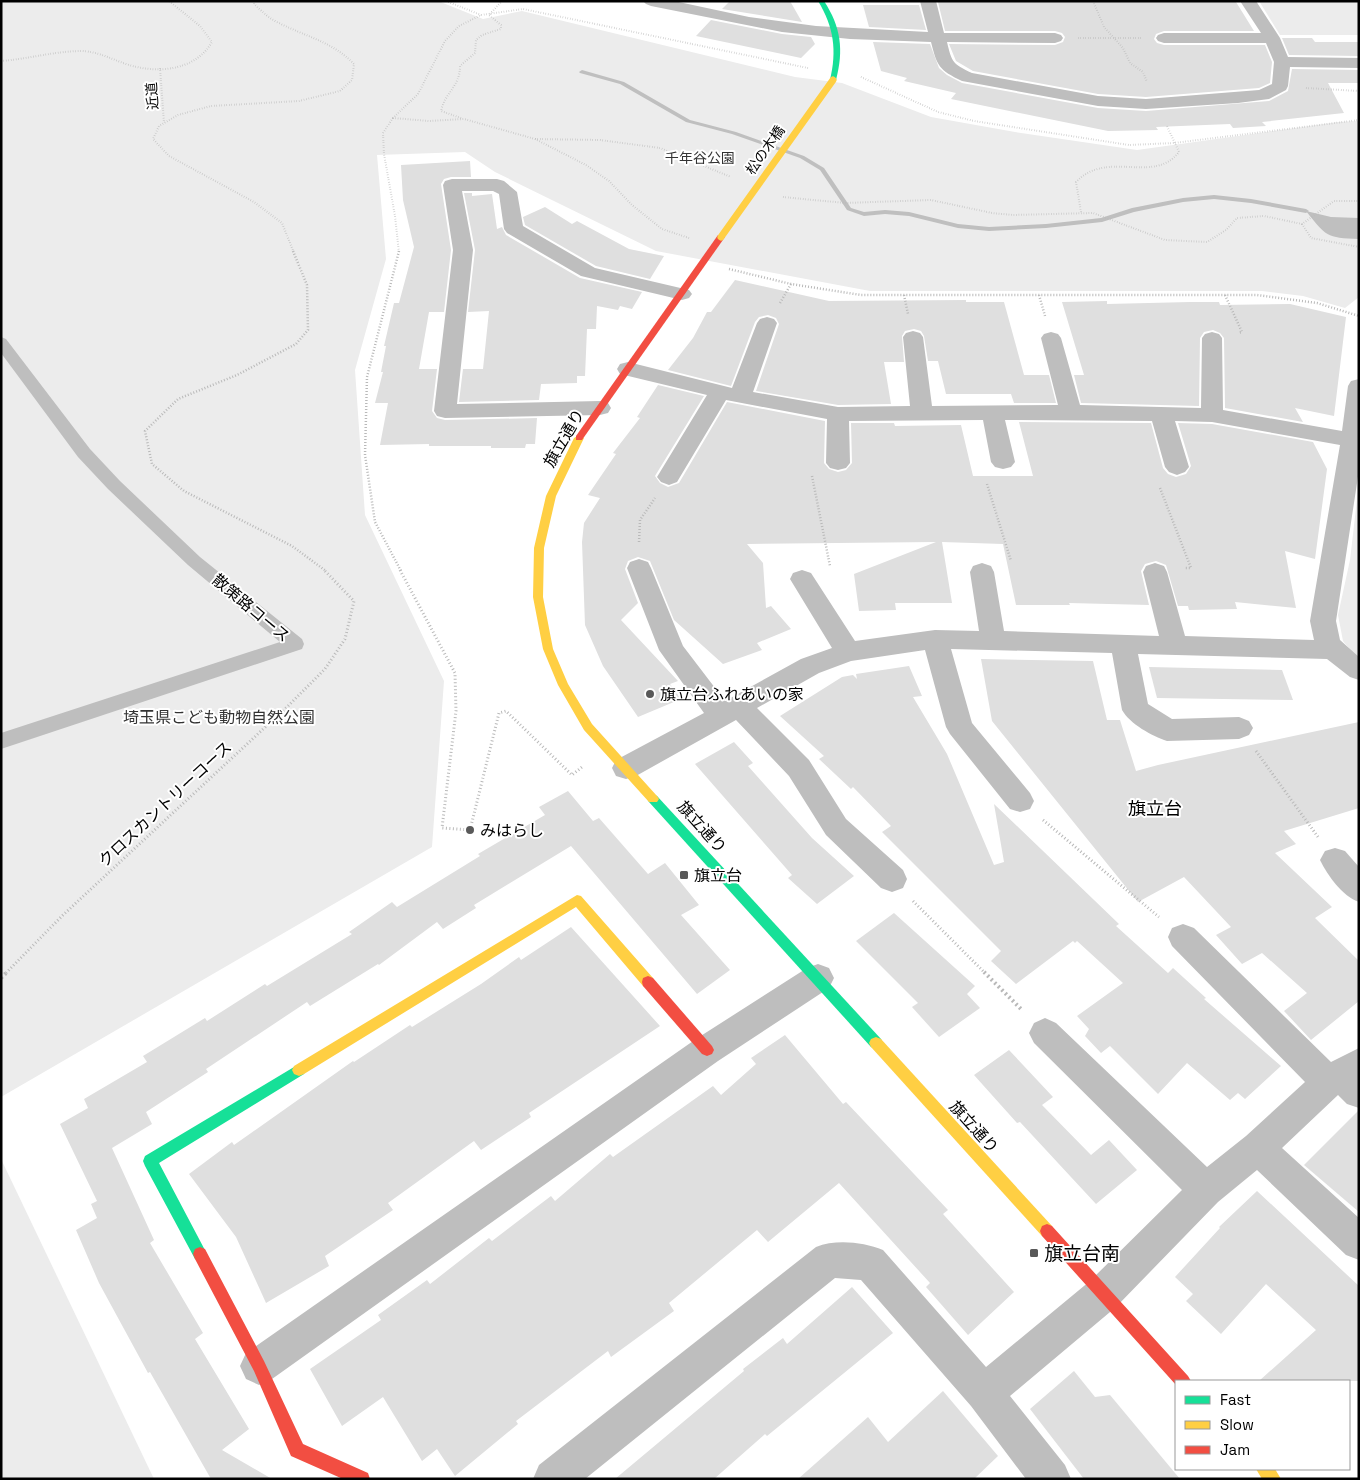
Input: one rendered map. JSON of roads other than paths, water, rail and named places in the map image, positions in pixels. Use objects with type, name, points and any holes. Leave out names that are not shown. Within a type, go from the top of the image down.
[{"type":"street","points":[[651,1],[753,23],[839,33],[938,38],[1055,38]]},
{"type":"street","points":[[821,1],[839,33]]},
{"type":"street","points":[[928,1],[943,60],[950,69],[968,77],[1098,101],[1146,104],[1264,95],[1280,86],[1282,62],[1272,38],[1248,1]]},
{"type":"street","name":"松の木橋","points":[[721,237],[832,80],[836,70],[839,33]]},
{"type":"street","points":[[1164,38],[1272,38]]},
{"type":"street","points":[[1282,62],[1359,63]]},
{"type":"street","points":[[600,408],[445,411],[463,250],[452,185],[497,185],[508,192],[514,229],[588,272],[682,294]]},
{"type":"street","name":"旗立通り","points":[[721,237],[576,444],[550,496],[539,548],[538,597],[548,649],[563,685],[588,728],[818,978],[1182,1380]]},
{"type":"street","points":[[669,477],[730,395],[767,323]]},
{"type":"street","points":[[913,337],[922,413]]},
{"type":"street","points":[[1051,338],[1070,412]]},
{"type":"street","points":[[1212,338],[1212,415]]},
{"type":"street","points":[[628,369],[730,395],[838,414],[1070,412],[1212,415],[1352,440]]},
{"type":"street","points":[[1359,386],[1323,621],[1324,636],[1333,650],[1359,670]]},
{"type":"street","points":[[838,414],[838,463]]},
{"type":"street","points":[[992,414],[1003,462]]},
{"type":"street","points":[[1162,415],[1177,466]]},
{"type":"street","points":[[638,568],[672,650],[730,711],[799,768],[836,827],[892,879]]},
{"type":"street","points":[[982,572],[993,640]]},
{"type":"street","points":[[1155,572],[1175,646]]},
{"type":"street","points":[[802,579],[848,652]]},
{"type":"street","points":[[626,768],[779,682],[810,666],[848,652],[936,639],[1333,650]]},
{"type":"street","points":[[936,639],[960,727],[1020,801]]},
{"type":"street","points":[[1123,645],[1136,710],[1167,730],[1239,728]]},
{"type":"street","points":[[1335,860],[1359,889]]},
{"type":"street","points":[[362,1479],[297,1450],[259,1366],[150,1161],[577,900],[707,1050]]},
{"type":"street","points":[[984,1393],[1103,1294],[1206,1190],[1347,1078],[1183,937]]},
{"type":"street","points":[[259,1366],[707,1050],[818,978]]},
{"type":"street","points":[[1045,1033],[1206,1190]]},
{"type":"street","points":[[1258,1148],[1359,1242]]},
{"type":"street","points":[[553,1479],[829,1260],[870,1263],[984,1393],[1051,1479]]},
{"type":"lane","name":"散策路コース","points":[[1,342],[84,453],[114,485],[194,561],[295,644],[1,741]]},
{"type":"waterway","points":[[582,72],[622,83],[688,121],[734,133],[802,157],[822,169],[849,209],[864,214],[885,212],[909,214],[958,226],[989,229],[1046,226],[1102,220],[1132,210],[1183,200],[1214,197],[1251,201],[1306,211]]},
{"type":"place","name":"旗立台ふれあいの家","points":[[650,694]]},
{"type":"place","name":"みはらし","points":[[470,830]]},
{"type":"place","name":"旗立台","points":[[684,875]]},
{"type":"place","name":"旗立台南","points":[[1034,1253]]},
{"type":"district","name":"旗立台","points":[[1155,808]]},
{"type":"park label","name":"千年谷公園","points":[[700,158]]},
{"type":"park label","name":"埼玉県こども動物自然公園","points":[[219,717]]}]
